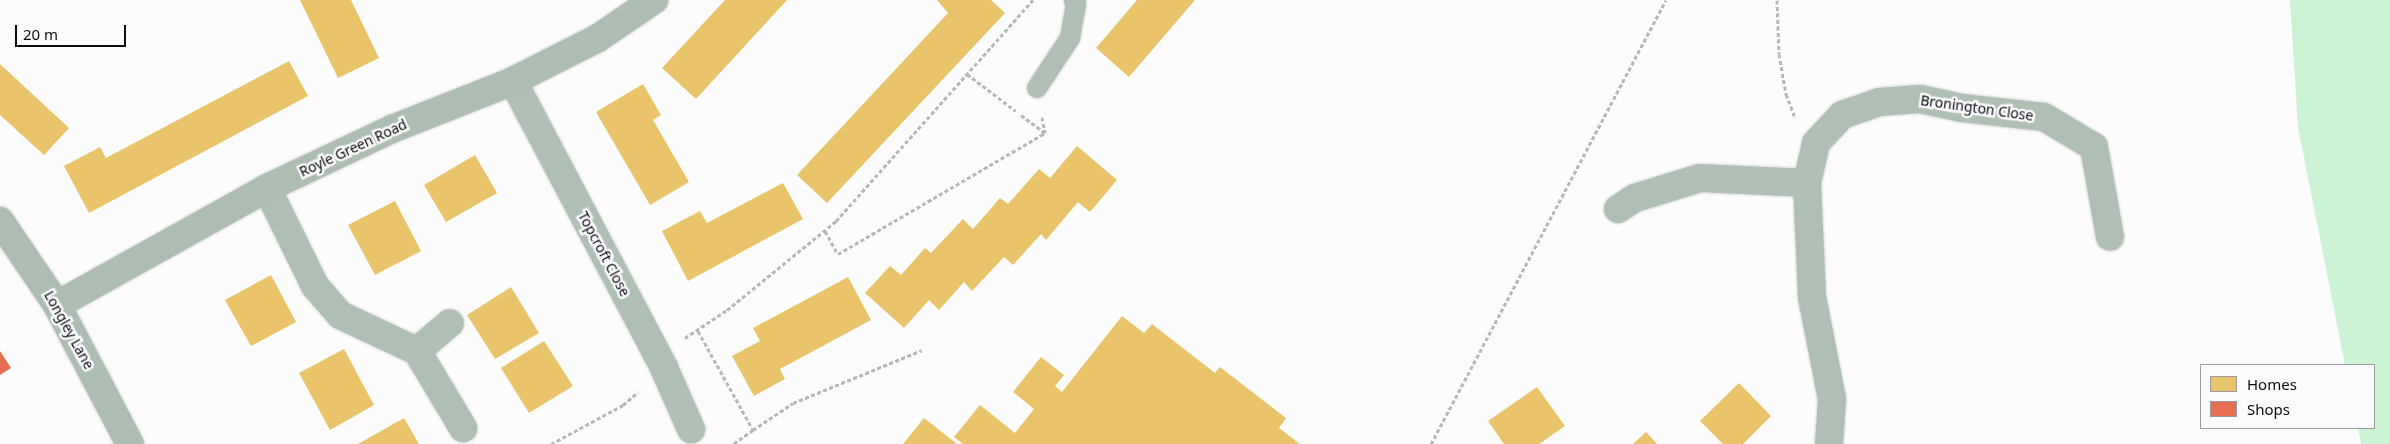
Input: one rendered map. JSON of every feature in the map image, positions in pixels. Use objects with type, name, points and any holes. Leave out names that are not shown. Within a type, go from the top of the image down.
[{"type":"main road","name":"Royle Green Road","points":[[57,305],[267,188],[392,129],[513,81],[598,38],[654,0]]},
{"type":"main road","name":"Longley Lane","points":[[0,221],[8,245],[57,305],[130,444]]},
{"type":"street","name":"Topcroft Close","points":[[513,81],[660,361],[691,429]]},
{"type":"street","name":"Bronington Close","points":[[1816,143],[1842,115],[1879,102],[1920,99],[1962,108],[2044,117],[2094,146],[2110,237]]},
{"type":"street","points":[[1816,143],[1807,183],[1812,297],[1832,399],[1829,444]]},
{"type":"street","points":[[1618,209],[1635,198],[1700,178],[1807,183]]},
{"type":"street","points":[[267,188],[315,286],[340,314],[416,351],[463,428]]},
{"type":"street","points":[[416,351],[450,323]]},
{"type":"lane","points":[[1037,88],[1070,38],[1076,3],[1074,0]]},
{"type":"path","points":[[551,444],[623,405],[660,361],[825,230],[1033,0]]},
{"type":"path","points":[[1431,444],[1666,0]]},
{"type":"path","points":[[1777,0],[1779,54],[1786,94],[1797,122],[1816,143]]},
{"type":"path","points":[[825,230],[838,254],[1045,134],[967,74]]},
{"type":"path","points":[[698,331],[753,430]]},
{"type":"path","points":[[734,444],[793,403],[922,350]]},
{"type":"green space","points":[[2290,0],[2390,0],[2390,444],[2361,444],[2358,429],[2375,429],[2375,364],[2345,364],[2298,127]]},
{"type":"building: Homes","points":[[300,0],[351,0],[379,58],[338,78]]},
{"type":"building: Homes","points":[[725,0],[787,0],[696,99],[662,68]]},
{"type":"building: Homes","points":[[937,0],[991,0],[1005,13],[827,203],[797,175],[948,13]]},
{"type":"building: Homes","points":[[1137,0],[1195,0],[1129,77],[1096,48]]},
{"type":"building: Homes","points":[[289,61],[308,96],[89,213],[64,166],[100,147],[106,158]]},
{"type":"building: Homes","points":[[0,64],[69,128],[44,155],[0,115]]},
{"type":"building: Homes","points":[[643,84],[661,115],[653,120],[689,182],[650,205],[596,112]]},
{"type":"building: Homes","points":[[1077,146],[1117,180],[1090,212],[1078,202],[1046,240],[1041,234],[1013,265],[1004,257],[972,291],[964,282],[939,310],[929,300],[904,328],[865,293],[890,266],[901,275],[925,248],[931,253],[963,219],[973,229],[1000,198],[1008,204],[1039,169],[1050,178]]},
{"type":"building: Homes","points":[[475,155],[497,193],[446,222],[424,185]]},
{"type":"building: Homes","points":[[783,183],[803,219],[688,281],[662,231],[700,211],[707,223]]},
{"type":"building: Homes","points":[[395,201],[421,251],[375,275],[348,225]]},
{"type":"building: Homes","points":[[271,275],[296,322],[251,346],[225,300]]},
{"type":"building: Homes","points":[[848,277],[871,320],[780,369],[785,379],[754,396],[732,356],[760,341],[753,328]]},
{"type":"building: Homes","points":[[511,287],[539,333],[495,359],[467,315]]},
{"type":"building: Homes","points":[[1122,316],[1144,333],[1152,324],[1215,373],[1220,367],[1286,418],[1279,428],[1300,444],[963,444],[954,437],[980,405],[1015,433],[1034,409],[1013,392],[1041,357],[1064,375],[1055,386],[1062,392]]},
{"type":"building: Homes","points":[[544,341],[573,386],[529,413],[501,368]]},
{"type":"building: Homes","points":[[344,349],[374,405],[330,430],[299,373]]},
{"type":"building: Homes","points":[[1739,383],[1771,416],[1743,444],[1723,444],[1700,421]]},
{"type":"building: Homes","points":[[1537,387],[1565,426],[1539,444],[1504,444],[1488,421]]},
{"type":"building: Homes","points":[[404,418],[419,444],[358,444]]},
{"type":"building: Homes","points":[[924,418],[957,444],[903,444]]},
{"type":"building: Homes","points":[[1646,432],[1657,444],[1633,444]]},
{"type":"building: Shops","points":[[0,351],[11,368],[0,375]]}]
